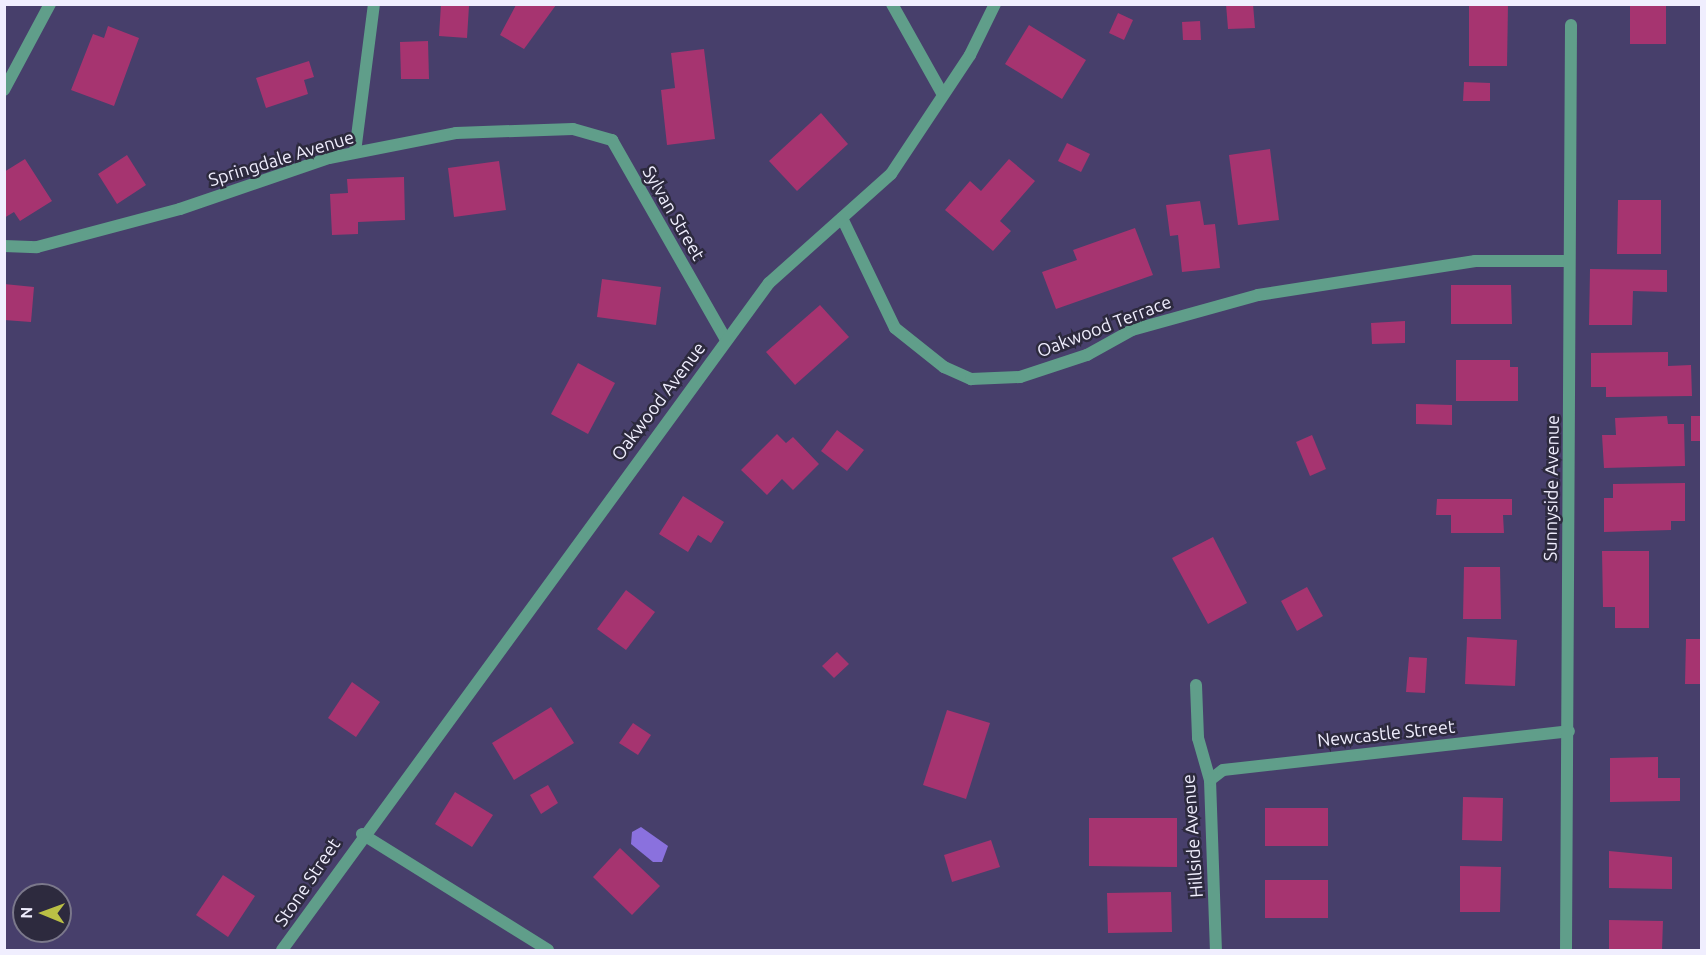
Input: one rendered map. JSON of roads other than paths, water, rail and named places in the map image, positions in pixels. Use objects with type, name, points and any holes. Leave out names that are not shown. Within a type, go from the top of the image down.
[{"type":"street","points":[[4,90],[50,4]]},
{"type":"street","points":[[355,152],[374,4]]},
{"type":"street","points":[[892,4],[943,94]]},
{"type":"street","name":"Oakwood Avenue","points":[[362,834],[769,283],[891,174],[943,94],[995,4]]},
{"type":"street","name":"Sunnyside Avenue","points":[[1566,951],[1569,731],[1568,261],[1571,25]]},
{"type":"street","name":"Springdale Avenue","points":[[4,246],[37,247],[180,209],[355,152],[456,133],[573,129]]},
{"type":"street","name":"Sylvan Street","points":[[573,129],[612,140],[726,340]]},
{"type":"street","name":"Oakwood Terrace","points":[[842,218],[895,328],[944,367],[971,379],[1020,377],[1087,355],[1132,330],[1258,295],[1475,261],[1568,261]]},
{"type":"street","name":"Hillside Avenue","points":[[1196,685],[1198,738],[1210,780],[1216,951]]},
{"type":"street","name":"Newcastle Street","points":[[1210,780],[1223,770],[1569,731]]},
{"type":"street","points":[[362,834],[548,951]]},
{"type":"street","name":"Stone Street","points":[[282,951],[362,834]]}]
